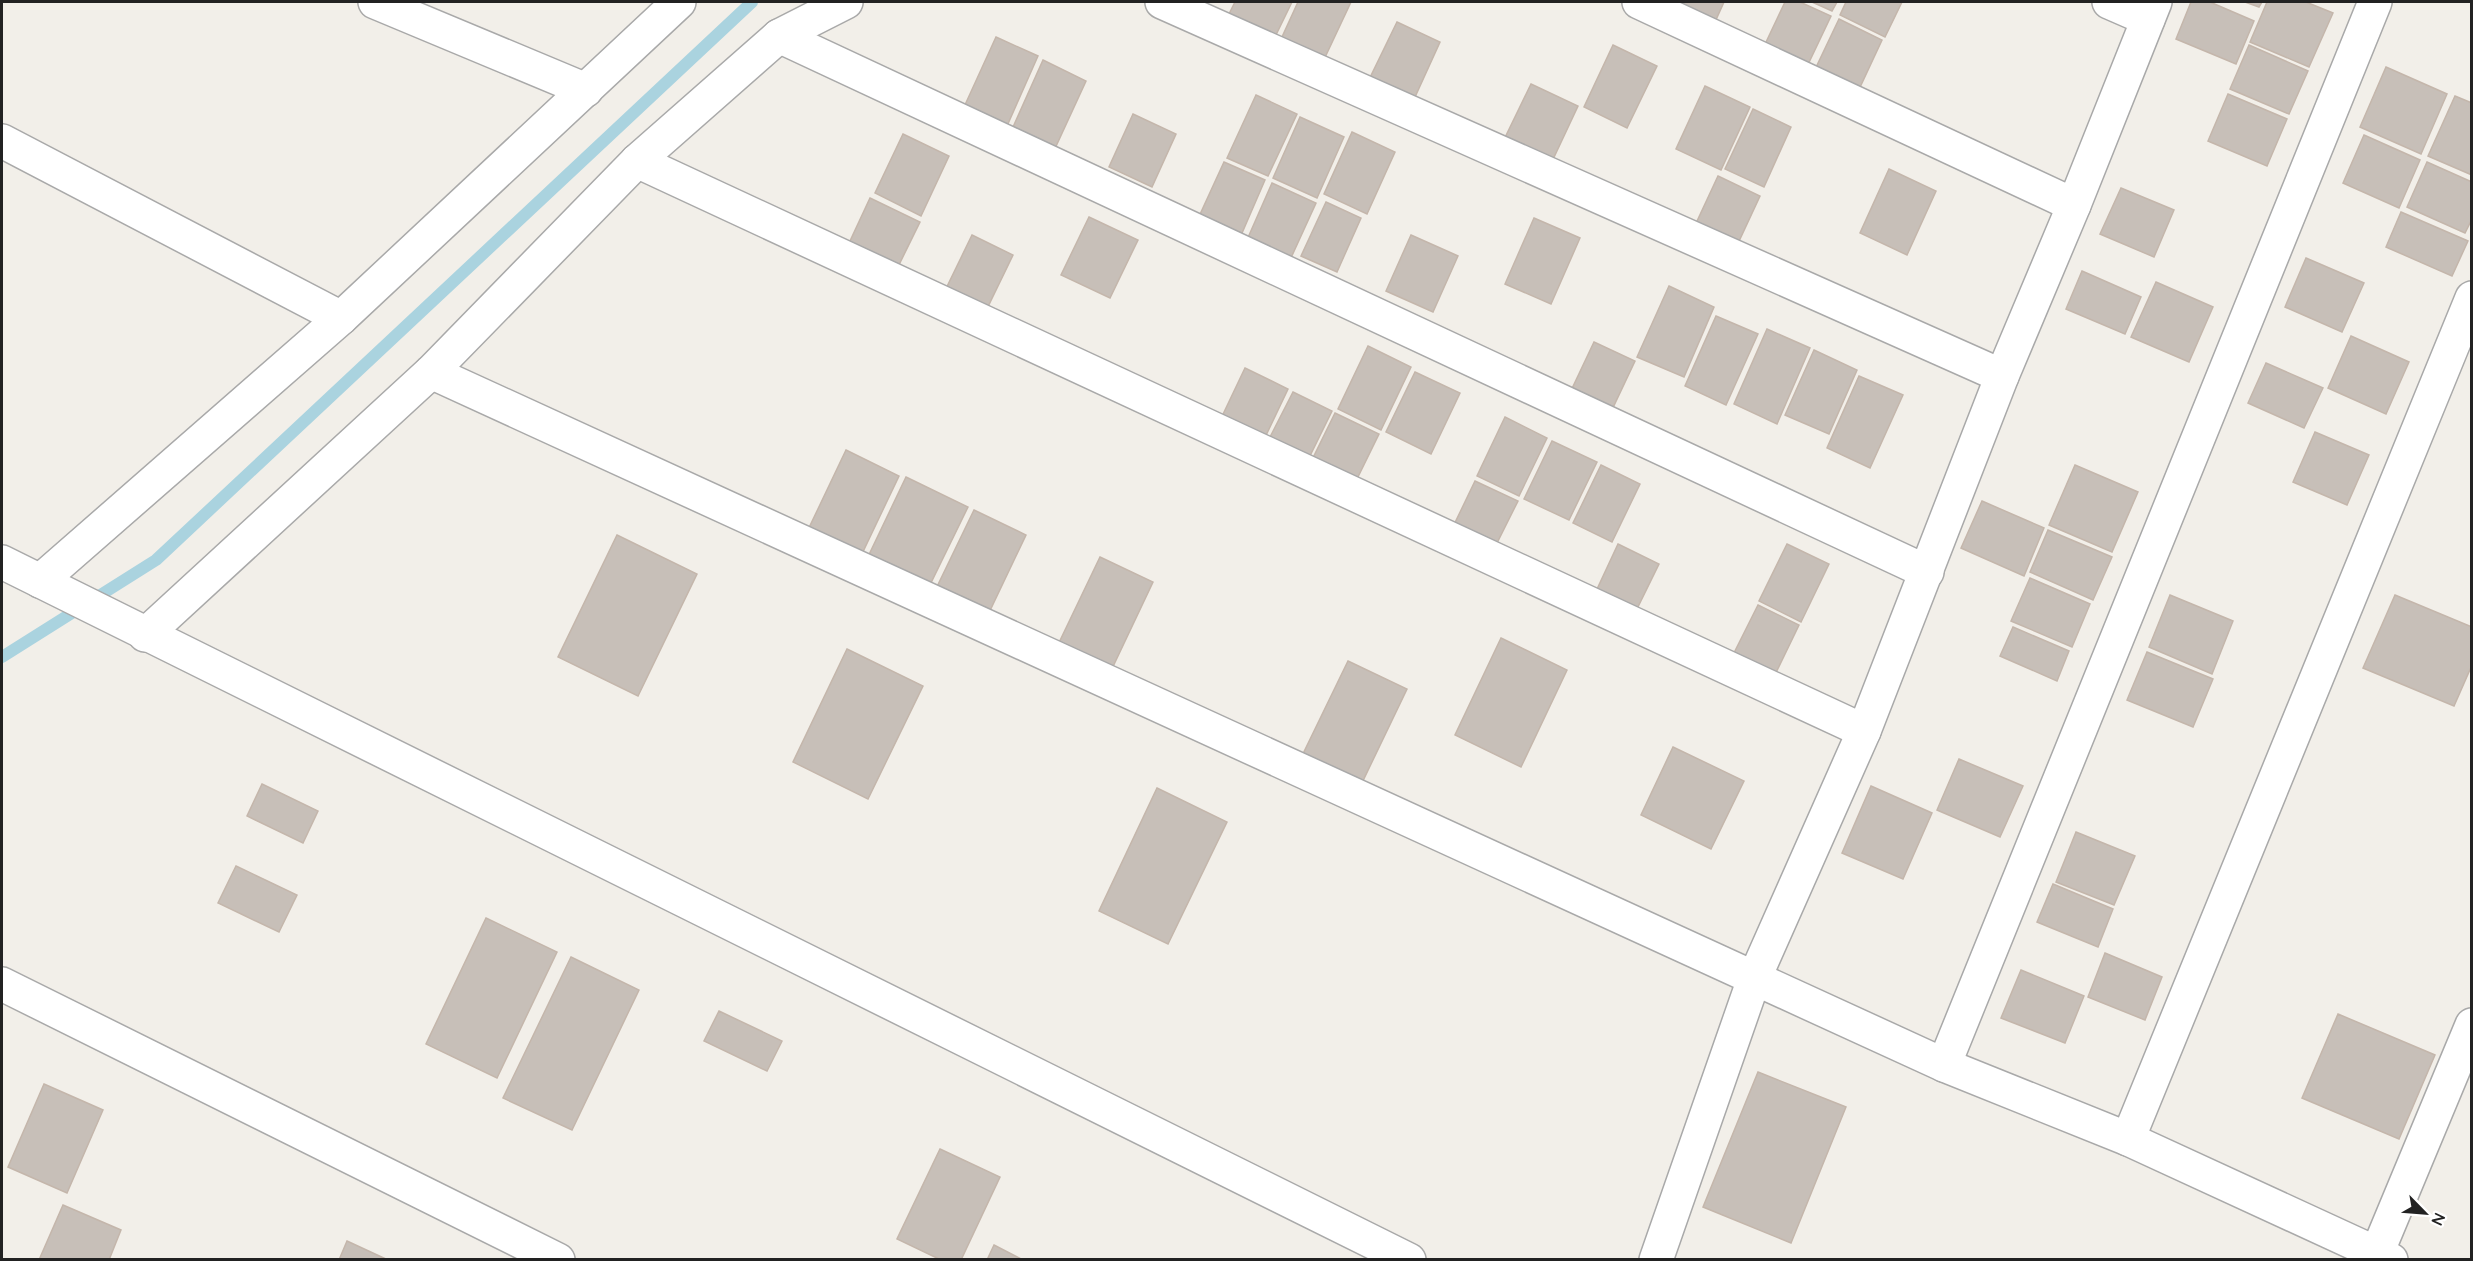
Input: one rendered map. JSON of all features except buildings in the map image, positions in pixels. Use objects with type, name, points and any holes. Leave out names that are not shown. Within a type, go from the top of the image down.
[{"type":"street","points":[[375,2],[586,90]]},
{"type":"street","points":[[679,2],[341,318],[14,573],[145,635],[1394,1256]]},
{"type":"street","points":[[145,635],[430,372],[637,161],[778,36],[846,2]]},
{"type":"street","points":[[1162,2],[2002,376]]},
{"type":"street","points":[[1639,2],[2074,205]]},
{"type":"street","points":[[1656,1260],[1754,979],[1864,731],[2002,376],[2074,205],[2151,10],[2109,2]]},
{"type":"street","points":[[1944,1065],[2375,2]]},
{"type":"street","points":[[778,36],[1927,572]]},
{"type":"street","points":[[2,141],[341,318]]},
{"type":"street","points":[[637,161],[1864,731]]},
{"type":"street","points":[[2128,1139],[2472,298]]},
{"type":"street","points":[[430,372],[1944,1065],[2128,1139],[2384,1256],[2472,1025]]},
{"type":"street","points":[[2,984],[558,1260]]},
{"type":"waterway","points":[[2,657],[156,560],[752,2]]}]
